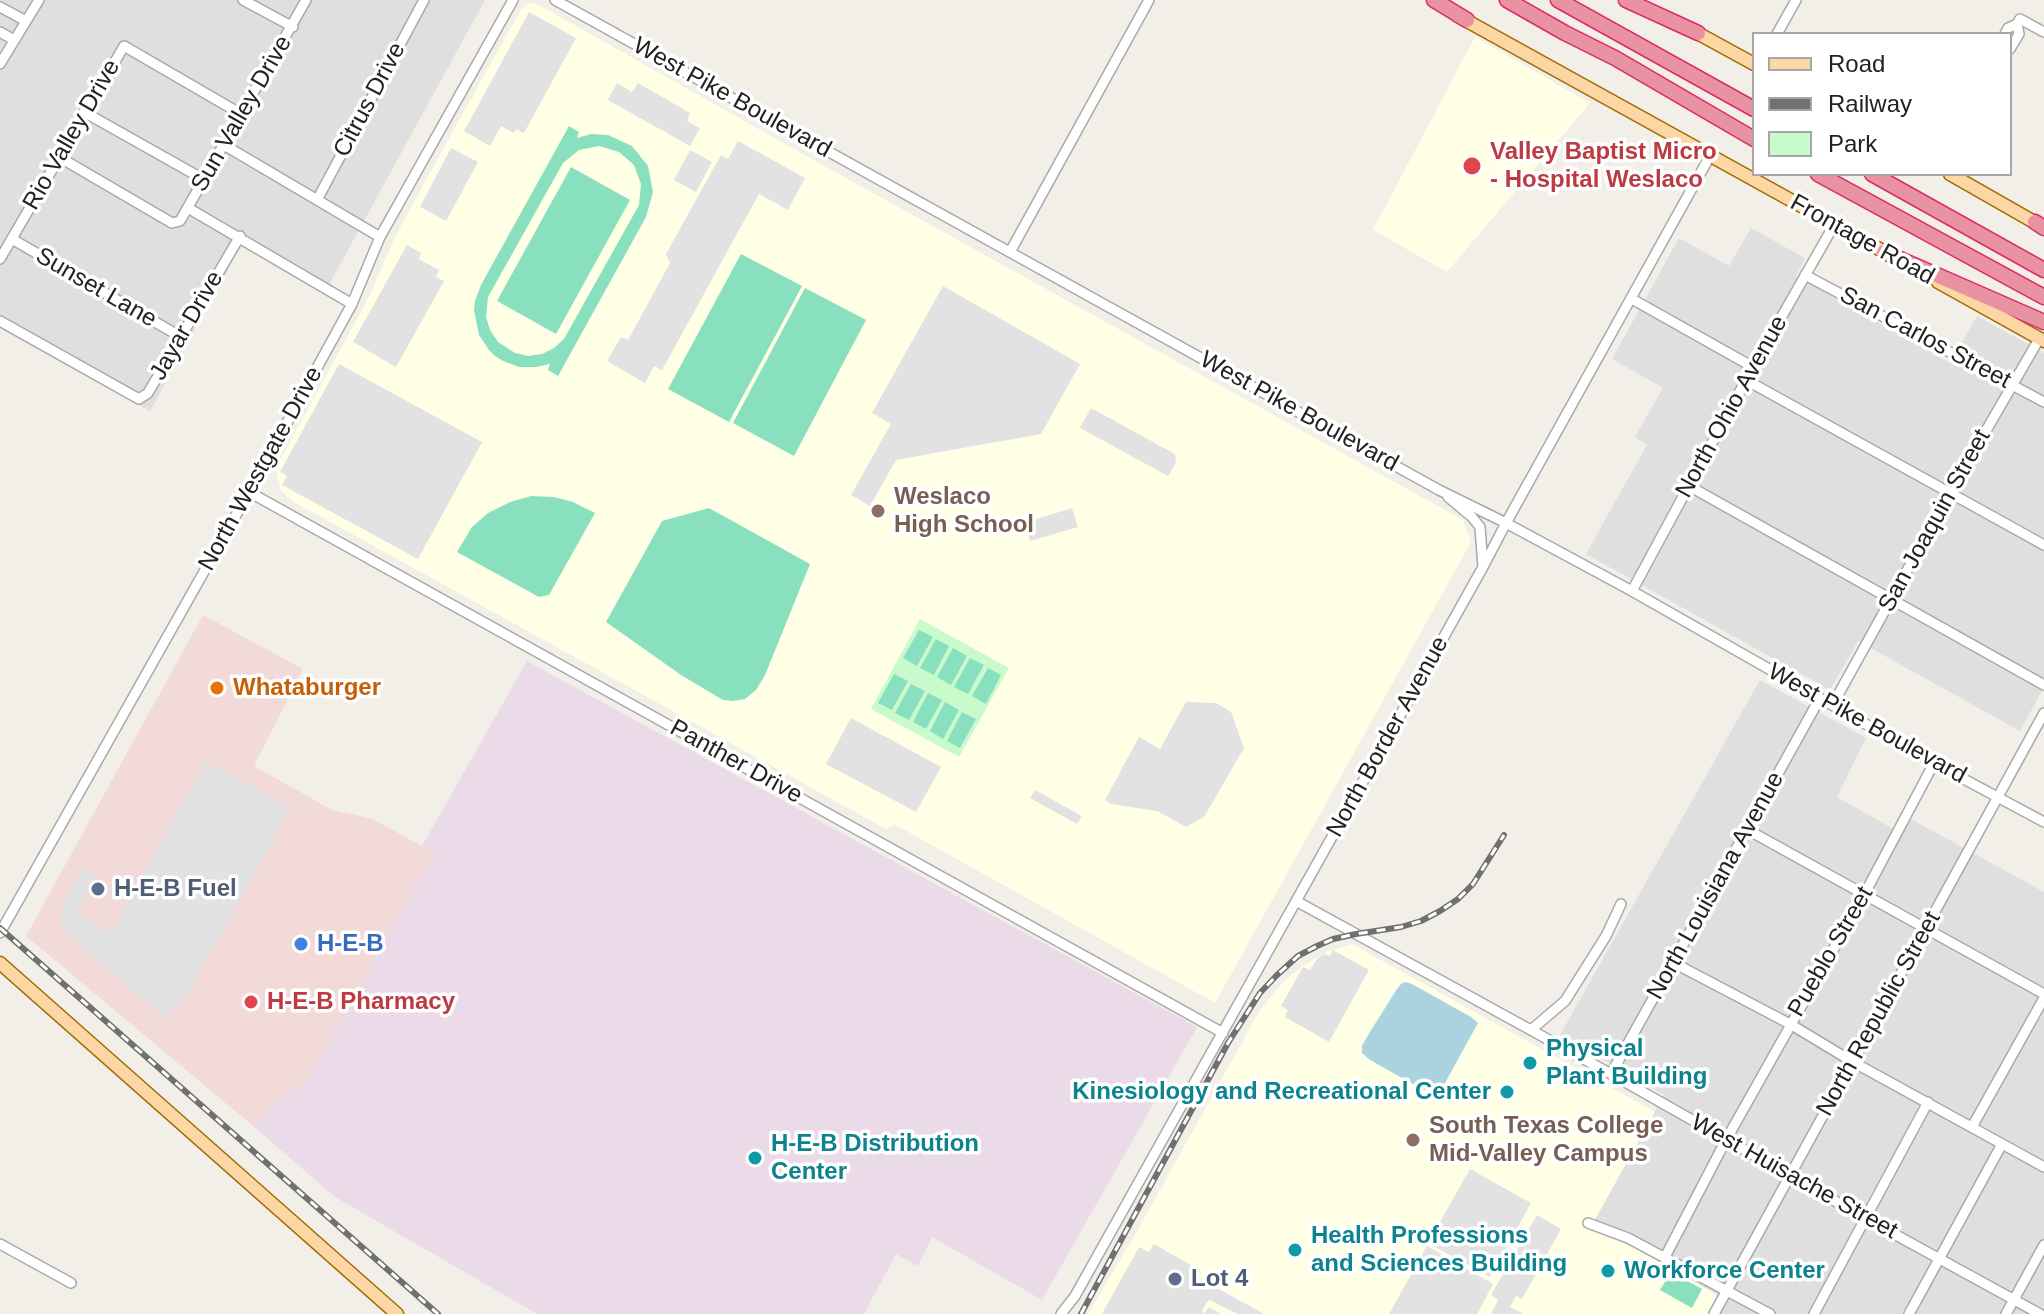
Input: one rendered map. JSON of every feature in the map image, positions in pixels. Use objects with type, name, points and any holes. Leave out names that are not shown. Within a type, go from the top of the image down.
[{"type":"highway","points":[[1434,0],[1467,20]]},
{"type":"highway","points":[[1507,0],[1615,58],[1752,138]]},
{"type":"highway","points":[[1558,0],[1752,108]]},
{"type":"highway","points":[[1626,0],[1698,33]]},
{"type":"highway","points":[[1822,176],[2044,297]]},
{"type":"highway","points":[[1876,176],[2044,270]]},
{"type":"highway","points":[[1884,252],[2044,322]]},
{"type":"main road","name":"Frontage Road","points":[[1427,0],[2041,340]]},
{"type":"main road","points":[[1641,0],[1752,63]]},
{"type":"main road","points":[[1954,176],[2041,226]]},
{"type":"main road","points":[[0,963],[397,1314]]},
{"type":"street","points":[[1,59],[39,0]]},
{"type":"street","points":[[243,0],[293,27]]},
{"type":"street","name":"Sun Valley Drive","points":[[59,157],[172,223],[180,221],[306,0]]},
{"type":"street","name":"Citrus Drive","points":[[317,200],[424,0]]},
{"type":"street","name":"North Westgate Drive","points":[[0,933],[249,492],[352,304],[380,237],[513,0]]},
{"type":"street","name":"West Pike Boulevard","points":[[555,0],[1439,490],[1632,591],[2044,822]]},
{"type":"street","points":[[1010,252],[1149,0]]},
{"type":"street","points":[[1778,32],[1796,0]]},
{"type":"street","points":[[0,7],[26,21]]},
{"type":"street","points":[[2006,32],[2020,19],[2044,32]]},
{"type":"street","points":[[2012,46],[2019,34],[2017,24]]},
{"type":"street","points":[[0,32],[14,40]]},
{"type":"street","name":"Rio Valley Drive","points":[[0,259],[124,46],[241,114]]},
{"type":"street","points":[[84,112],[203,179]]},
{"type":"street","points":[[224,145],[380,237]]},
{"type":"street","name":"North Border Avenue","points":[[1061,1314],[1075,1296],[1223,1033],[1710,156]]},
{"type":"street","points":[[188,208],[352,304]]},
{"type":"street","name":"North Ohio Avenue","points":[[1632,591],[1834,225]]},
{"type":"street","name":"Jayar Drive","points":[[0,321],[139,399],[148,393],[240,236]]},
{"type":"street","name":"Sunset Lane","points":[[12,239],[181,337]]},
{"type":"street","name":"San Carlos Street","points":[[1805,275],[2044,402]]},
{"type":"street","points":[[1632,299],[1753,367]]},
{"type":"street","name":"San Joaquin Street","points":[[1833,704],[2012,383],[2041,340]]},
{"type":"street","points":[[1746,380],[2044,545]]},
{"type":"street","points":[[1689,486],[2044,685]]},
{"type":"street","points":[[1439,490],[1480,527],[1483,567]]},
{"type":"street","name":"Panther Drive","points":[[249,492],[1223,1033]]},
{"type":"street","name":"North Louisiana Avenue","points":[[1611,1074],[1820,698]]},
{"type":"street","name":"North Republic Street","points":[[1714,1314],[2044,713]]},
{"type":"street","name":"Pueblo Street","points":[[1665,1257],[1934,763]]},
{"type":"street","points":[[1748,830],[2044,996],[1972,1127]]},
{"type":"street","name":"West Huisache Street","points":[[1296,901],[2040,1314]]},
{"type":"street","points":[[1531,1030],[1565,1001],[1606,936],[1621,904]]},
{"type":"street","points":[[1672,962],[1790,1024],[2044,1167]]},
{"type":"street","points":[[1814,1314],[1928,1102]]},
{"type":"street","points":[[1909,1314],[2002,1144]]},
{"type":"street","points":[[1588,1223],[1628,1238],[1770,1314]]},
{"type":"street","points":[[0,1244],[71,1283]]},
{"type":"street","points":[[2006,1314],[2044,1245]]},
{"type":"shaded area","points":[[0,0],[485,0],[325,292],[242,244],[150,411],[0,328]]},
{"type":"shaded area","name":"Weslaco High School","points":[[532,3],[1463,520],[1471,542],[1215,1003],[894,824],[886,829],[294,502],[281,491],[276,470],[280,460],[368,299],[396,235],[464,111],[521,10]]},
{"type":"shaded area","points":[[529,12],[576,38],[524,133],[516,129],[514,133],[501,126],[490,146],[464,131]]},
{"type":"shaded area","name":"Valley Baptist Micro - Hospital Weslaco","points":[[1475,37],[1590,103],[1447,272],[1373,230]]},
{"type":"shaded area","points":[[617,83],[632,92],[638,83],[690,113],[687,121],[700,128],[690,146],[608,100]]},
{"type":"shaded area","points":[[738,141],[805,178],[788,210],[759,194],[662,370],[654,366],[645,383],[607,361],[621,337],[628,340],[670,263],[666,254],[721,155],[728,159]]},
{"type":"shaded area","points":[[451,148],[478,162],[446,221],[420,207]]},
{"type":"shaded area","points":[[690,150],[712,162],[696,192],[674,180]]},
{"type":"shaded area","points":[[1751,228],[1805,258],[1796,276],[1950,363],[1977,316],[2044,353],[2044,687],[2020,731],[1858,641],[1830,690],[1586,554],[1647,445],[1635,437],[1663,388],[1612,359],[1679,238],[1729,266]]},
{"type":"shaded area","points":[[407,245],[421,253],[419,259],[439,270],[436,277],[444,281],[396,367],[353,342]]},
{"type":"shaded area","points":[[943,286],[1080,364],[1041,434],[896,460],[870,506],[851,495],[891,424],[872,413]]},
{"type":"shaded area","points":[[339,364],[482,442],[418,559],[282,485],[287,476],[280,472]]},
{"type":"shaded area","points":[[1091,408],[1175,454],[1176,463],[1168,476],[1080,428]]},
{"type":"shaded area","points":[[1072,508],[1078,527],[1030,541],[1024,523]]},
{"type":"shaded area","points":[[203,615],[303,669],[254,766],[332,810],[373,819],[434,853],[307,1081],[276,1101],[253,1126],[26,936]]},
{"type":"shaded area","points":[[527,661],[1197,1027],[1042,1300],[932,1237],[918,1266],[896,1254],[864,1314],[537,1314],[335,1197],[253,1126],[276,1101],[307,1081],[434,853],[422,846]]},
{"type":"shaded area","points":[[1760,680],[1866,738],[1837,797],[1902,834],[1911,819],[2044,892],[2044,1314],[1707,1314],[1716,1297],[1589,1230],[1664,1095],[1560,1035]]},
{"type":"shaded area","points":[[1186,702],[1216,703],[1231,712],[1244,748],[1204,817],[1186,827],[1157,811],[1111,804],[1105,800],[1139,737],[1160,749]]},
{"type":"shaded area","points":[[851,718],[941,767],[916,812],[826,764]]},
{"type":"shaded area","points":[[205,762],[291,807],[185,999],[164,1017],[66,933],[59,914],[82,867],[96,876],[77,913],[111,933]]},
{"type":"shaded area","points":[[1035,790],[1082,816],[1077,824],[1030,798]]},
{"type":"shaded area","name":"South Texas College Mid-Valley Campus","points":[[1352,944],[1655,1112],[1589,1230],[1631,1246],[1716,1294],[1707,1314],[1088,1314],[1260,1010],[1285,980],[1304,965],[1329,951]]},
{"type":"shaded area","points":[[1333,950],[1369,970],[1329,1042],[1285,1017],[1288,1010],[1281,1006],[1303,967],[1310,970],[1317,959],[1324,954],[1330,956]]},
{"type":"shaded area","points":[[1470,1169],[1531,1203],[1490,1277],[1428,1243]]},
{"type":"shaded area","points":[[1537,1215],[1561,1229],[1522,1299],[1516,1296],[1510,1307],[1524,1314],[1491,1314],[1498,1300],[1491,1295]]},
{"type":"shaded area","name":"Lot 4","points":[[1154,1244],[1201,1271],[1199,1278],[1264,1314],[1237,1314],[1210,1300],[1202,1312],[1205,1313],[1209,1307],[1221,1314],[1102,1314],[1139,1247],[1149,1252]]},
{"type":"shaded area","points":[[1427,1246],[1493,1284],[1477,1314],[1389,1314]]},
{"type":"green space","points":[[569,126],[579,132],[577,138],[591,134],[608,135],[632,146],[648,166],[653,192],[646,217],[558,376],[548,370],[550,364],[519,367],[503,361],[489,350],[479,335],[474,310],[481,285]],"holes":[[[599,146],[619,152],[634,165],[641,184],[639,205],[564,339],[542,354],[528,356],[515,353],[498,342],[490,330],[486,317],[488,297],[563,163],[579,150]]]},
{"type":"green space","points":[[571,167],[630,200],[556,334],[497,301]]},
{"type":"green space","points":[[741,254],[802,286],[729,422],[668,389]]},
{"type":"green space","points":[[805,288],[866,320],[794,456],[733,423]]},
{"type":"green space","points":[[531,496],[573,502],[595,513],[549,595],[539,597],[457,552],[472,527],[488,513]]},
{"type":"green space","points":[[709,508],[810,564],[765,675],[756,690],[745,699],[733,701],[723,700],[681,675],[606,622],[662,521]]},
{"type":"green space","points":[[920,619],[1009,668],[959,757],[871,709]]},
{"type":"green space","points":[[919,630],[933,637],[917,666],[903,658]]},
{"type":"green space","points":[[936,639],[949,646],[934,675],[920,668]]},
{"type":"green space","points":[[953,648],[967,656],[951,685],[937,677]]},
{"type":"green space","points":[[970,658],[984,665],[968,694],[954,687]]},
{"type":"green space","points":[[988,668],[1001,675],[986,704],[972,696]]},
{"type":"green space","points":[[894,674],[908,681],[892,710],[878,703]]},
{"type":"green space","points":[[911,684],[925,691],[909,720],[895,713]]},
{"type":"green space","points":[[928,693],[942,700],[926,729],[913,722]]},
{"type":"green space","points":[[945,702],[959,710],[943,739],[930,731]]},
{"type":"green space","points":[[962,712],[976,719],[960,748],[947,741]]},
{"type":"green space","points":[[1671,1272],[1702,1289],[1692,1308],[1660,1290]]},
{"type":"water","points":[[1405,982],[1478,1023],[1445,1083],[1436,1091],[1420,1088],[1362,1053],[1368,1035],[1397,989]]},
{"type":"railway","points":[[1081,1314],[1228,1043],[1260,993],[1298,956],[1317,946],[1333,939],[1401,927],[1440,911],[1473,884],[1504,835]]},
{"type":"railway","points":[[0,928],[438,1314]]},
{"type":"place","name":"Valley Baptist Micro - Hospital Weslaco","points":[[1472,166]]},
{"type":"place","name":"Weslaco High School","points":[[878,511]]},
{"type":"place","name":"Whataburger","points":[[217,688]]},
{"type":"place","name":"H-E-B Fuel","points":[[98,889]]},
{"type":"place","name":"H-E-B","points":[[301,944]]},
{"type":"place","name":"H-E-B Pharmacy","points":[[251,1002]]},
{"type":"place","name":"Physical Plant Building","points":[[1530,1063]]},
{"type":"place","name":"Kinesiology and Recreational Center","points":[[1507,1092]]},
{"type":"place","name":"South Texas College Mid-Valley Campus","points":[[1413,1140]]},
{"type":"place","name":"H-E-B Distribution Center","points":[[755,1158]]},
{"type":"place","name":"Health Professions and Sciences Building","points":[[1295,1250]]},
{"type":"place","name":"Workforce Center","points":[[1608,1271]]},
{"type":"place","name":"Lot 4","points":[[1175,1279]]}]
